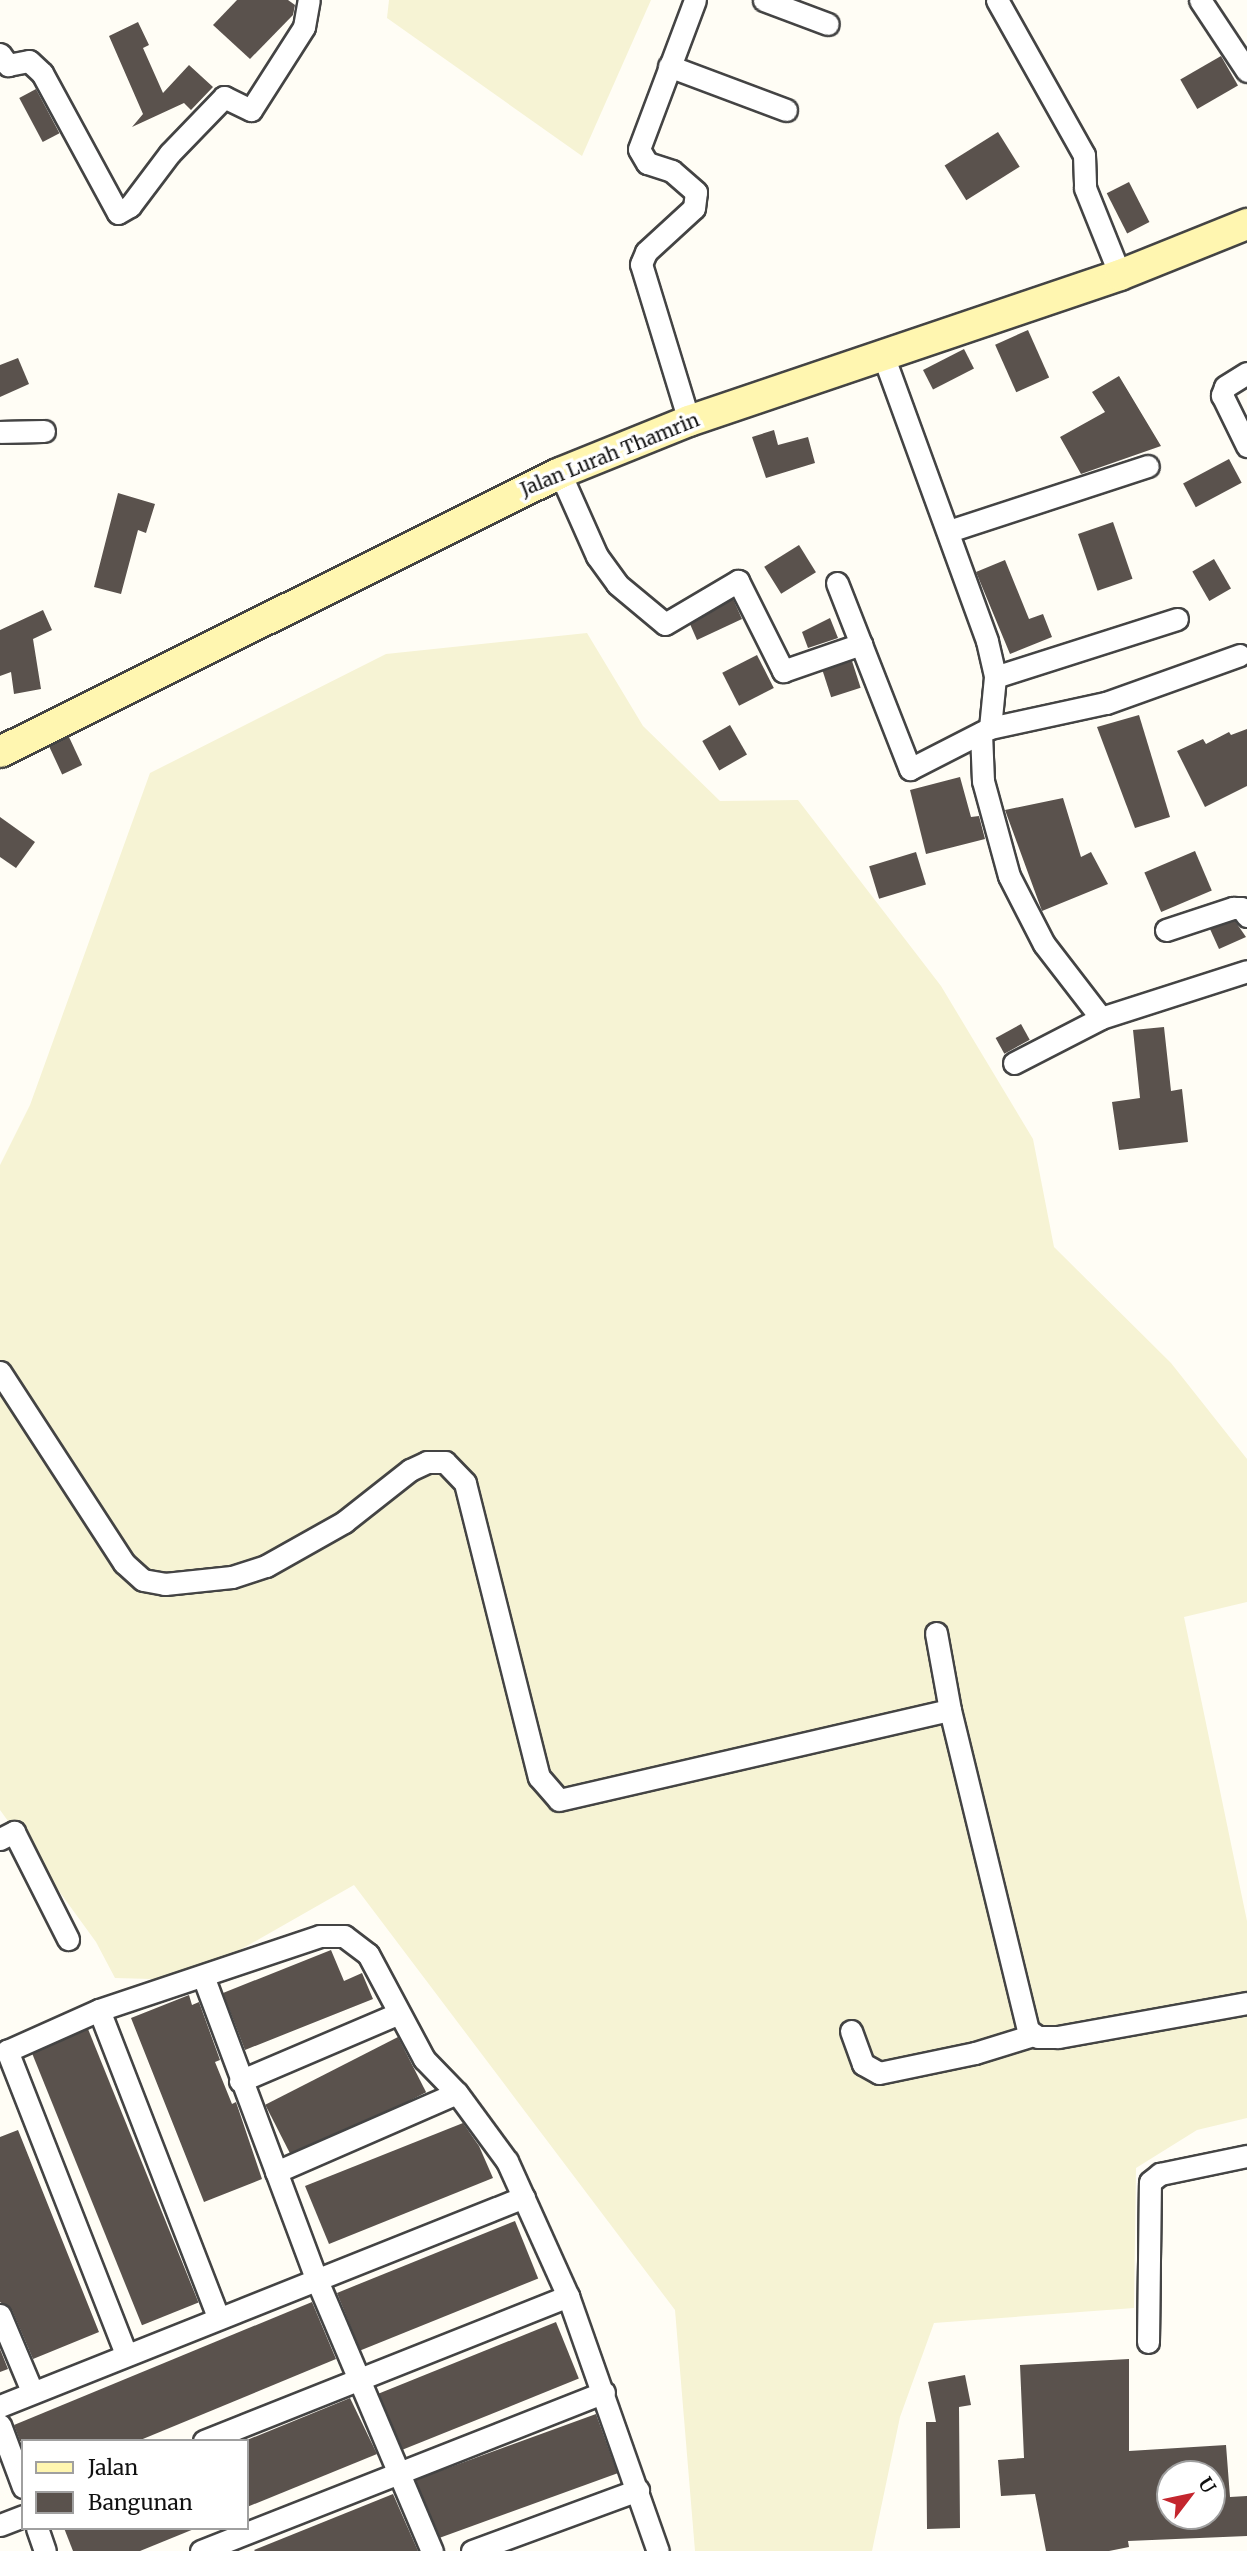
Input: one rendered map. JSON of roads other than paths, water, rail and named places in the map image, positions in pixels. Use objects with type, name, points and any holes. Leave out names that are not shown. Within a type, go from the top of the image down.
[{"type":"street","points":[[0,54],[8,65],[29,61],[42,73],[118,213],[130,206],[170,153],[224,97],[251,110],[304,27],[309,0]]},
{"type":"street","points":[[689,421],[640,264],[646,251],[683,221],[696,203],[691,184],[672,171],[647,163],[639,149],[695,0]]},
{"type":"street","points":[[764,0],[828,24]]},
{"type":"street","points":[[997,0],[1084,155],[1086,188],[1120,275]]},
{"type":"street","points":[[1200,0],[1246,69]]},
{"type":"street","points":[[669,66],[786,110]]},
{"type":"street","name":"Jalan Lurah Thamrin","points":[[0,752],[560,473],[689,421],[1120,275],[1247,224]]},
{"type":"street","points":[[883,355],[987,641],[995,677],[985,730],[988,806],[1009,876],[1044,944],[1101,1018]]},
{"type":"street","points":[[1247,373],[1225,387],[1222,395],[1247,446]]},
{"type":"street","points":[[0,432],[44,431]]},
{"type":"street","points":[[949,531],[1148,466]]},
{"type":"street","points":[[560,473],[583,530],[617,584],[665,624],[738,581],[783,671],[861,644]]},
{"type":"street","points":[[837,583],[910,769],[985,730],[1106,703],[1240,655]]},
{"type":"street","points":[[995,677],[1177,619]]},
{"type":"street","points":[[1166,930],[1233,908],[1241,908],[1247,916]]},
{"type":"street","points":[[1014,1063],[1101,1018],[1247,971]]},
{"type":"street","points":[[0,1372],[124,1563],[143,1580],[165,1584],[232,1577],[266,1566],[344,1522],[410,1470],[427,1462],[445,1462],[466,1483],[539,1777],[559,1800],[950,1710]]},
{"type":"street","points":[[936,1633],[950,1710],[1020,2011],[1032,2035]]},
{"type":"street","points":[[0,1839],[14,1832],[68,1939]]},
{"type":"street","points":[[126,2354],[6,2055],[11,2047],[99,2010],[335,1933],[353,1939],[368,1954],[397,2014],[424,2059],[457,2093],[491,2136],[524,2197],[568,2296],[658,2551]]},
{"type":"street","points":[[203,1976],[240,2081],[316,2278],[432,2551]]},
{"type":"street","points":[[851,2031],[863,2064],[879,2073],[975,2053],[1032,2035],[1058,2036],[1247,2003]]},
{"type":"street","points":[[99,2010],[218,2317]]},
{"type":"street","points":[[240,2081],[397,2014]]},
{"type":"street","points":[[276,2172],[457,2093]]},
{"type":"street","points":[[1147,2343],[1150,2182],[1160,2174],[1247,2156]]},
{"type":"street","points":[[0,2406],[524,2197]]},
{"type":"street","points":[[209,2439],[356,2377],[568,2296]]},
{"type":"street","points":[[0,2315],[32,2391]]},
{"type":"street","points":[[201,2551],[604,2392]]},
{"type":"street","points":[[0,2425],[21,2482]]},
{"type":"street","points":[[472,2551],[638,2490]]},
{"type":"street","points":[[0,2525],[21,2517]]},
{"type":"street","points":[[38,2530],[45,2551]]}]
